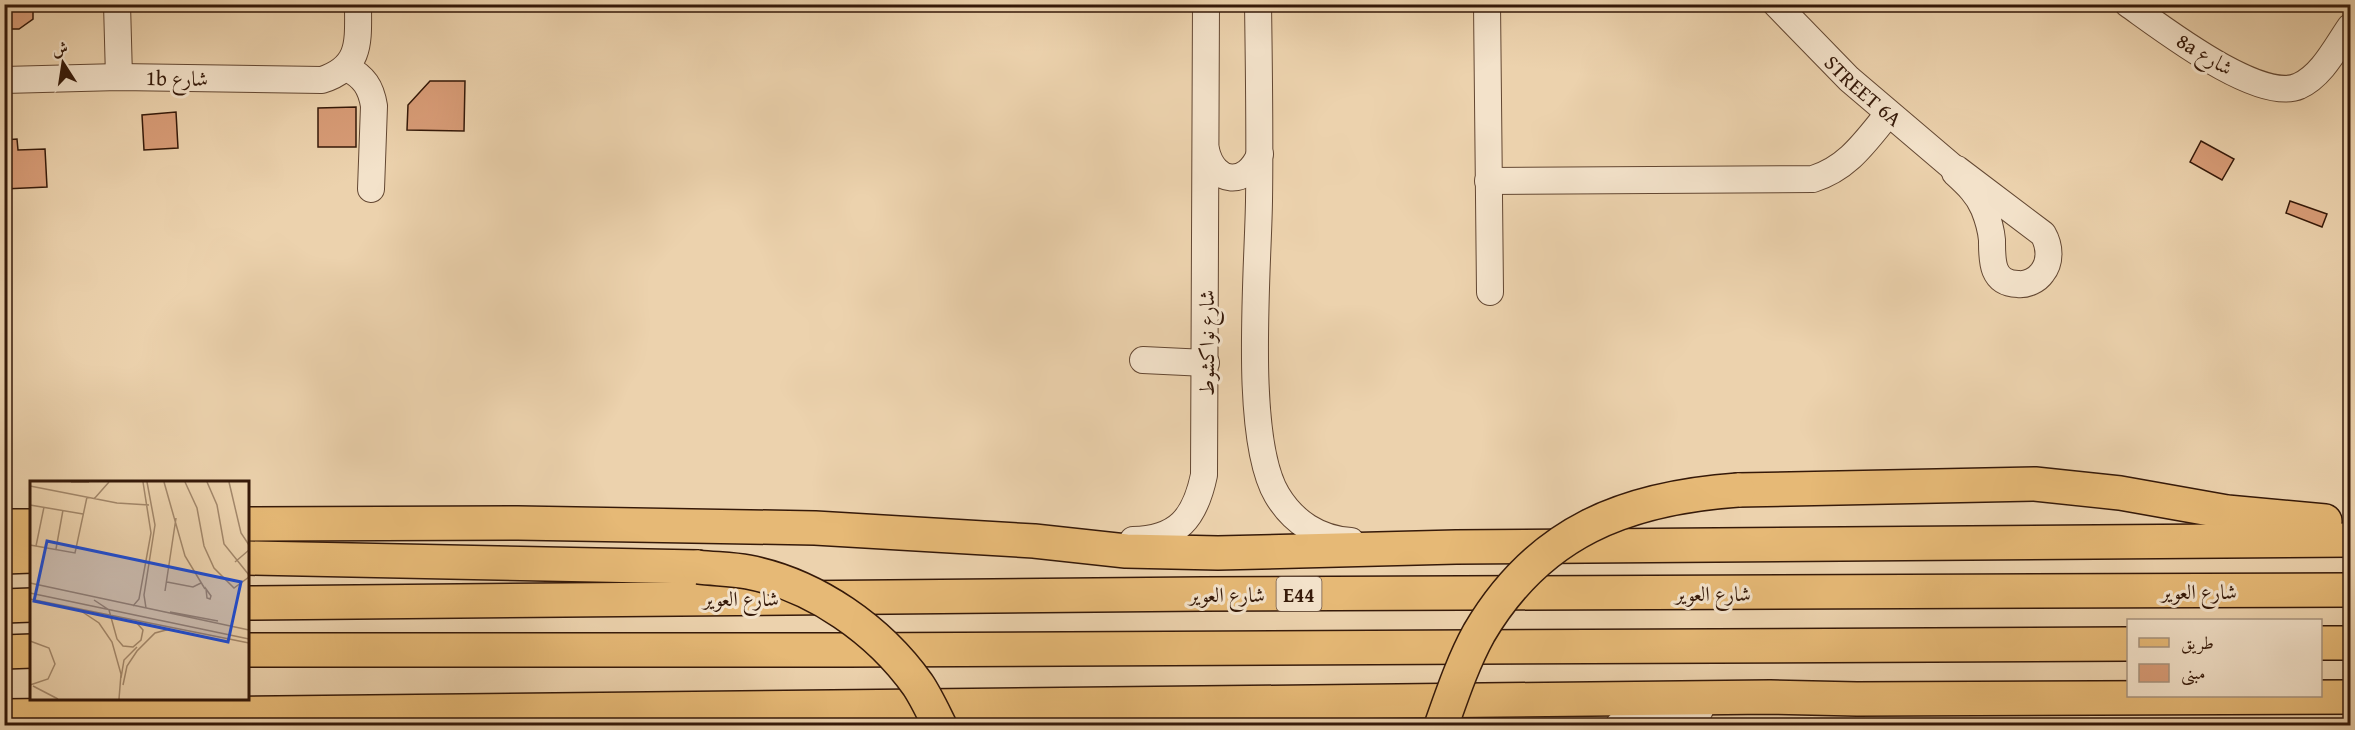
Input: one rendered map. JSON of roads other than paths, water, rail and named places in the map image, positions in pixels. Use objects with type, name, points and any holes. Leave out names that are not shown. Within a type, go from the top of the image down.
[{"type":"main road","points":[[1441,726],[1479,634],[1506,595],[1554,548],[1586,527],[1620,510],[1694,493],[1738,490],[2035,484],[2120,493],[2227,512],[2350,522]]},
{"type":"main road","points":[[249,524],[518,523],[815,528],[1034,541],[1126,551],[1194,552],[1456,547],[2350,540]]},
{"type":"main road","points":[[4,526],[30,526]]},
{"type":"main road","points":[[4,557],[30,556]]},
{"type":"main road","points":[[249,558],[698,567],[749,573],[799,588],[844,612],[884,647],[918,685],[940,726]]},
{"type":"main road","name":"شارع العوير","points":[[249,603],[1202,594],[2350,590]]},
{"type":"main road","points":[[4,606],[30,605]]},
{"type":"main road","points":[[2322,643],[2350,643]]},
{"type":"main road","points":[[249,650],[857,650],[2127,644]]},
{"type":"main road","points":[[4,652],[30,651]]},
{"type":"main road","points":[[4,716],[1770,697],[1857,699],[2350,697]]},
{"type":"main road","points":[[1121,704],[1207,713],[1251,726]]},
{"type":"street","points":[[117,4],[118,77]]},
{"type":"street","points":[[358,4],[357,46],[347,68],[366,83],[372,94],[374,106],[371,189]]},
{"type":"street","name":"شارع نواكشوط","points":[[1034,541],[1161,538],[1177,528],[1190,514],[1200,496],[1204,475],[1206,363],[1206,4]]},
{"type":"street","points":[[1258,4],[1260,154],[1256,390],[1266,466],[1276,494],[1294,517],[1318,534],[1342,541],[1456,547]]},
{"type":"street","points":[[1487,4],[1490,292]]},
{"type":"street","name":"STREET 6A","points":[[1776,4],[1816,47],[1888,114],[1956,170],[1959,169],[2043,234],[2048,248],[2048,260],[2038,278],[2025,284],[2011,283],[1994,271],[1991,264],[1991,231],[1986,214],[1978,198],[1955,173],[1956,170]]},
{"type":"street","name":"8a شارع","points":[[2128,4],[2188,45],[2253,83],[2276,90],[2288,90],[2313,77],[2350,27]]},
{"type":"street","name":"1b شارع","points":[[4,80],[118,77],[309,81],[329,78],[347,68]]},
{"type":"street","points":[[1488,181],[1813,178],[1834,170],[1851,159],[1888,114]]},
{"type":"street","points":[[1206,150],[1209,162],[1225,177],[1237,177],[1247,173],[1255,165],[1260,154]]},
{"type":"street","points":[[1143,360],[1206,363]]},
{"type":"street","points":[[1618,726],[1699,710],[1857,699]]},
{"type":"street","points":[[388,711],[434,722],[526,726]]}]
